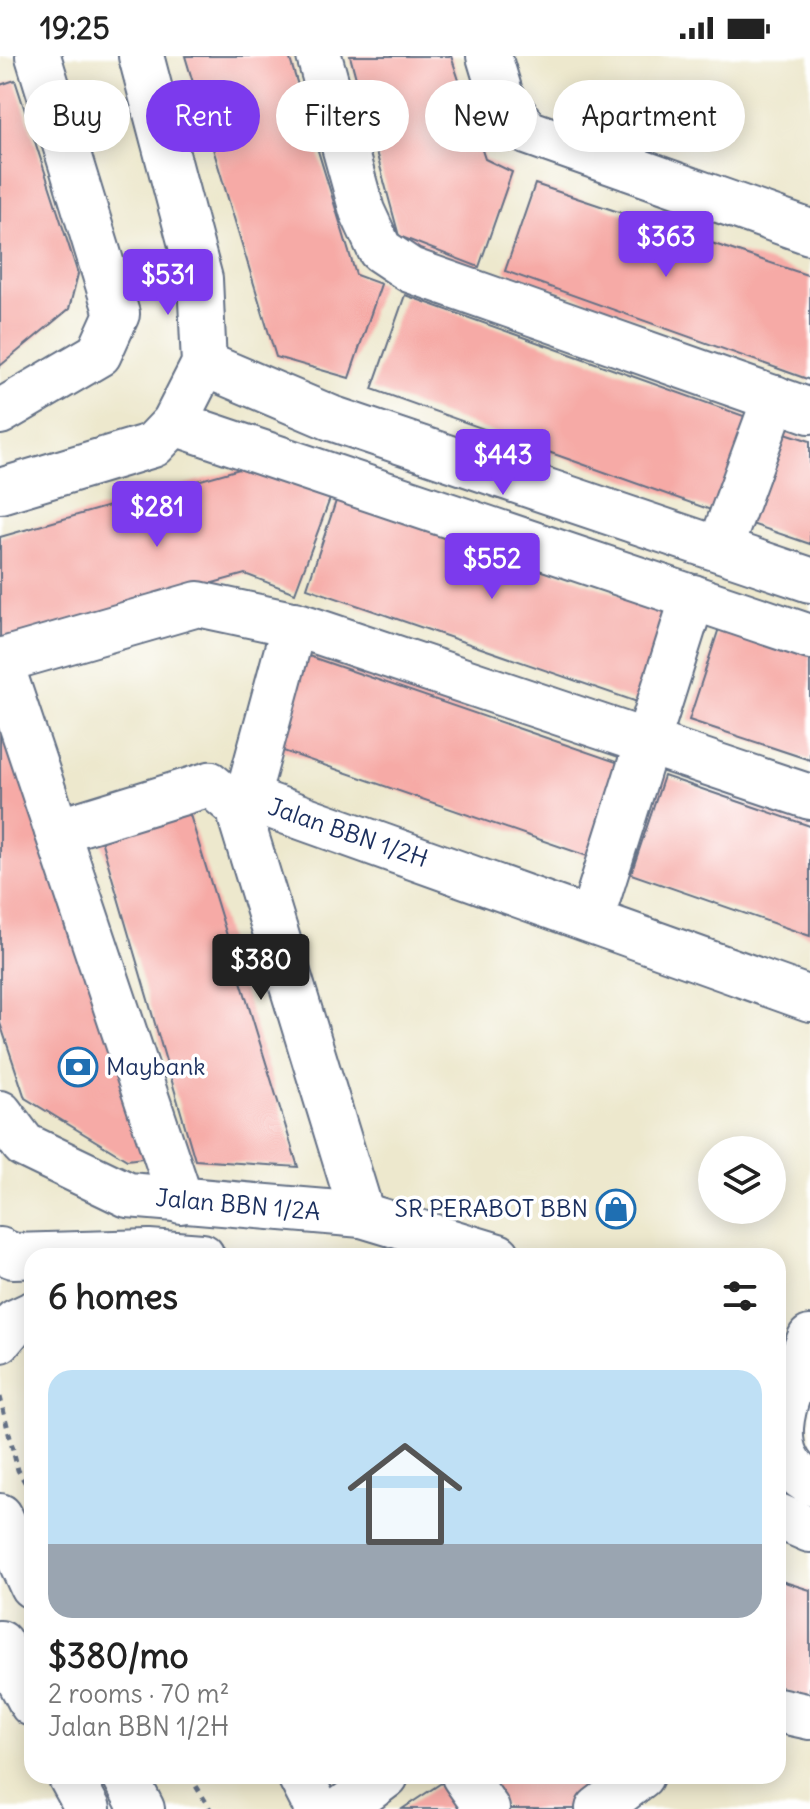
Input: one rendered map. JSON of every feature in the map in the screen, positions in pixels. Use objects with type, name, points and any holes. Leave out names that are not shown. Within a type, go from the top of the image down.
[{"type":"street","points":[[0,412],[99,354],[117,314],[38,56]]},
{"type":"street","points":[[0,491],[153,445],[174,423],[204,364],[200,279],[141,56]]},
{"type":"street","points":[[319,56],[362,211],[380,250],[410,270],[792,405],[720,548]]},
{"type":"street","points":[[489,56],[501,96],[527,132],[810,232]]},
{"type":"street","points":[[204,364],[331,418],[810,580]]},
{"type":"street","points":[[174,423],[810,637]]},
{"type":"street","points":[[591,920],[644,743],[693,597]]},
{"type":"street","points":[[181,1201],[0,661],[198,604],[294,624],[810,797]]},
{"type":"street","points":[[57,831],[210,784],[246,806],[294,624]]},
{"type":"street","name":"Jalan BBN 1/2H","points":[[362,1215],[241,819],[246,806],[259,802],[810,999]]},
{"type":"street","name":"Jalan BBN 1/2A","points":[[0,1113],[24,1145],[128,1195],[362,1215],[471,1248]]},
{"type":"street","points":[[0,1250],[13,1256],[24,1256]]},
{"type":"street","points":[[0,1340],[15,1322],[24,1318]]},
{"type":"street","points":[[789,1422],[800,1350]]},
{"type":"street","points":[[786,1459],[810,1485]]},
{"type":"street","points":[[786,1478],[810,1485]]},
{"type":"street","points":[[0,1516],[24,1568]]},
{"type":"street","points":[[786,1520],[810,1530]]},
{"type":"street","points":[[0,1643],[24,1689]]},
{"type":"street","points":[[786,1712],[810,1717]]},
{"type":"street","points":[[74,1784],[88,1809]]},
{"type":"street","points":[[129,1784],[142,1809]]},
{"type":"street","points":[[304,1784],[317,1809]]},
{"type":"street","points":[[342,1809],[375,1784]]},
{"type":"street","points":[[470,1784],[487,1809]]},
{"type":"street","points":[[598,1809],[631,1784]]},
{"type":"path","points":[[0,1397],[18,1470],[24,1480]]},
{"type":"path","points":[[195,1784],[210,1809]]},
{"type":"building","points":[[185,56],[289,56],[296,80],[276,80],[276,152],[318,152],[356,275],[381,284],[349,378],[276,357],[214,152],[260,152],[260,80],[192,80]]},
{"type":"building","points":[[350,56],[451,56],[459,80],[425,80],[425,152],[483,152],[485,159],[512,172],[479,267],[399,236],[376,152],[409,152],[409,80],[357,80]]},
{"type":"building","points":[[15,80],[24,108],[24,152],[38,152],[78,274],[69,309],[0,366],[0,85]]},
{"type":"building","points":[[535,184],[810,276],[810,380],[505,271]]},
{"type":"building","points":[[405,295],[755,420],[722,514],[372,389]]},
{"type":"building","points":[[770,428],[810,441],[810,544],[740,520]]},
{"type":"building","points":[[243,468],[331,496],[295,593],[245,574],[0,642],[0,537]]},
{"type":"building","points":[[337,498],[677,614],[646,705],[307,588]]},
{"type":"building","points":[[721,622],[810,652],[810,760],[689,720]]},
{"type":"building","points":[[294,651],[625,765],[593,858],[263,744]]},
{"type":"building","points":[[0,694],[151,1157],[127,1160],[25,1098],[0,1023]]},
{"type":"building","points":[[664,776],[810,826],[810,936],[631,874]]},
{"type":"building","points":[[186,802],[298,1167],[195,1160],[97,826]]},
{"type":"building","points":[[786,1582],[810,1590],[810,1699],[786,1691]]},
{"type":"building","points":[[440,1784],[459,1784],[481,1809],[402,1809]]},
{"type":"building","points":[[488,1784],[612,1784],[579,1809],[508,1809]]},
{"type":"place","name":"Maybank","points":[[78,1067]]},
{"type":"place","name":"SR PERABOT BBN","points":[[616,1209]]}]
